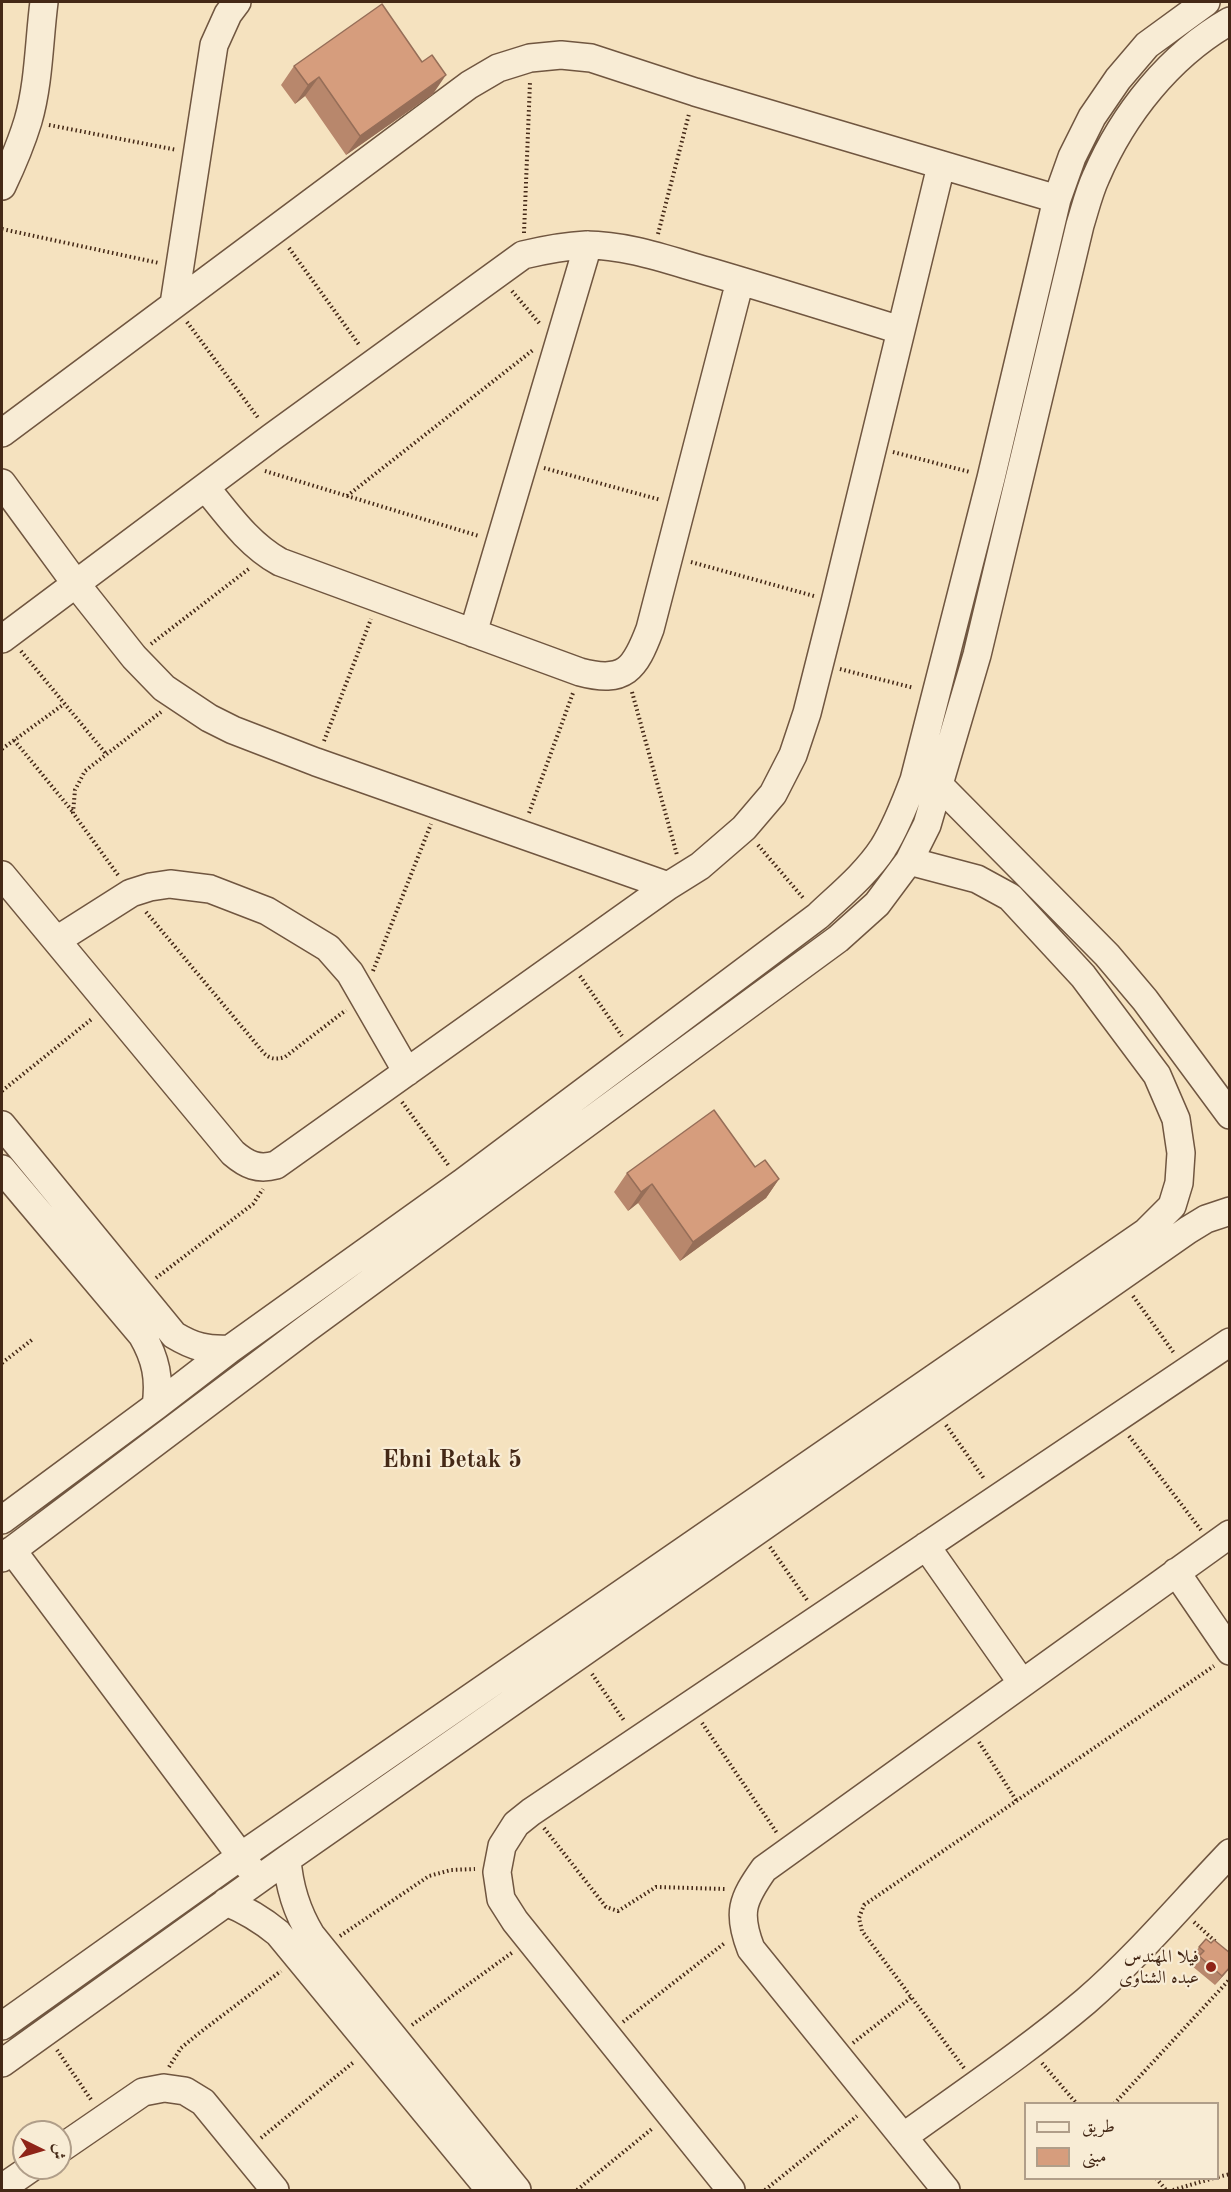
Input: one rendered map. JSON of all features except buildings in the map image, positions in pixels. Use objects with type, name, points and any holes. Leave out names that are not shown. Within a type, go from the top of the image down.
[{"type":"street","points":[[2,186],[16,157],[28,121],[44,2]]},
{"type":"street","points":[[174,304],[214,45],[228,14],[237,2]]},
{"type":"street","points":[[2,1520],[230,1349],[462,1183],[818,916],[861,875],[882,850],[902,813],[914,780],[991,478],[1057,199],[1072,157],[1092,117],[1118,79],[1147,45],[1201,3]]},
{"type":"street","points":[[258,1879],[7,1554],[306,1329],[838,939],[877,904],[909,861],[927,825],[940,786],[977,655],[1080,225],[1096,178],[1118,133],[1147,92],[1182,56],[1230,21]]},
{"type":"street","points":[[2,433],[470,85],[498,68],[530,58],[561,55],[591,58],[695,92],[1057,199]]},
{"type":"street","points":[[2,875],[233,1154],[253,1167],[265,1168],[276,1165],[700,866],[744,828],[773,794],[794,755],[835,602],[941,165]]},
{"type":"street","points":[[473,633],[523,462],[557,331],[588,245]]},
{"type":"street","points":[[4,637],[272,437],[523,255],[554,248],[588,245],[624,249],[653,255],[900,330]]},
{"type":"street","points":[[206,488],[244,534],[267,555],[298,570],[580,672],[613,677],[626,671],[636,660],[646,638],[741,281]]},
{"type":"street","points":[[2,483],[76,584],[134,657],[178,699],[208,718],[316,762],[521,833],[676,881]]},
{"type":"street","points":[[940,786],[1107,955],[1144,1000],[1230,1115]]},
{"type":"street","points":[[2,2062],[258,1879],[1120,1278],[1169,1228],[1172,1206],[1179,1183],[1180,1153],[1176,1119],[1157,1075],[1083,976],[1010,897],[977,879],[909,861]]},
{"type":"street","points":[[57,940],[131,893],[170,884],[210,889],[267,911],[328,948],[350,973],[398,1078]]},
{"type":"street","points":[[1157,1075],[1183,1053]]},
{"type":"street","points":[[2,1125],[8,1162],[151,1328],[174,1335],[191,1345],[210,1350],[230,1349]]},
{"type":"street","points":[[8,1162],[138,1293],[151,1328],[151,1351],[157,1369],[159,1388],[156,1406]]},
{"type":"street","points":[[2,2026],[241,1856],[1127,1246],[1169,1228],[1230,1211]]},
{"type":"street","points":[[731,2190],[515,1921],[501,1899],[497,1872],[502,1846],[516,1824],[531,1812],[1230,1342]]},
{"type":"street","points":[[946,2190],[751,1949],[743,1928],[743,1910],[748,1890],[764,1869],[1221,1540]]},
{"type":"street","points":[[926,1546],[1022,1683]]},
{"type":"street","points":[[1176,1572],[1225,1656]]},
{"type":"street","points":[[487,1687],[504,1708]]},
{"type":"street","points":[[903,2138],[1028,2047],[1104,1984],[1230,1853]]},
{"type":"street","points":[[287,1859],[293,1899],[301,1917],[305,1947]]},
{"type":"street","points":[[226,1902],[245,1909],[278,1933],[305,1947],[383,2043],[490,2190]]},
{"type":"street","points":[[383,2043],[517,2190]]},
{"type":"street","points":[[72,2141],[143,2092],[164,2088],[185,2091],[203,2102],[275,2190]]},
{"type":"path","points":[[523,255],[530,58]]},
{"type":"path","points":[[653,255],[695,92]]},
{"type":"path","points":[[28,121],[198,154]]},
{"type":"path","points":[[2,229],[180,268]]},
{"type":"path","points":[[276,229],[373,364]]},
{"type":"path","points":[[346,496],[557,331],[498,273]]},
{"type":"path","points":[[174,304],[272,437]]},
{"type":"path","points":[[872,446],[991,478]]},
{"type":"path","points":[[523,462],[682,506]]},
{"type":"path","points":[[238,463],[500,543]]},
{"type":"path","points":[[134,657],[267,555]]},
{"type":"path","points":[[669,556],[835,602]]},
{"type":"path","points":[[316,762],[378,599]]},
{"type":"path","points":[[4,637],[106,755]]},
{"type":"path","points":[[819,664],[935,693]]},
{"type":"path","points":[[626,671],[676,881]]},
{"type":"path","points":[[521,833],[580,672]]},
{"type":"path","points":[[73,813],[75,790],[85,771],[178,699]]},
{"type":"path","points":[[2,749],[64,704]]},
{"type":"path","points":[[14,740],[73,813],[131,893]]},
{"type":"path","points":[[744,828],[818,916]]},
{"type":"path","points":[[567,958],[634,1054]]},
{"type":"path","points":[[2,1091],[110,1004]]},
{"type":"path","points":[[398,1078],[462,1183]]},
{"type":"path","points":[[138,1293],[253,1204],[276,1165]]},
{"type":"path","points":[[1120,1278],[1187,1371]]},
{"type":"path","points":[[2,1363],[33,1339]]},
{"type":"path","points":[[933,1408],[997,1498]]},
{"type":"path","points":[[1115,1419],[1221,1540]]},
{"type":"path","points":[[759,1530],[819,1618]]},
{"type":"path","points":[[580,1655],[637,1740]]},
{"type":"path","points":[[976,2084],[862,1931],[859,1918],[864,1905],[1225,1656]]},
{"type":"path","points":[[689,1705],[789,1851]]},
{"type":"path","points":[[967,1723],[1016,1800]]},
{"type":"path","points":[[531,1812],[606,1907],[611,1910],[618,1911],[656,1887],[748,1890]]},
{"type":"path","points":[[164,2088],[170,2067],[182,2048],[305,1947],[429,1876],[451,1870],[474,1868],[497,1872]]},
{"type":"path","points":[[1178,1907],[1221,1946]]},
{"type":"path","points":[[606,2035],[743,1928]]},
{"type":"path","points":[[244,2151],[383,2043],[530,1940]]},
{"type":"path","points":[[1115,2102],[1230,1979]]},
{"type":"path","points":[[837,2055],[912,1997]]},
{"type":"path","points":[[44,2032],[104,2119]]},
{"type":"path","points":[[1028,2047],[1076,2102]]},
{"type":"path","points":[[765,2190],[874,2102]]},
{"type":"path","points":[[577,2190],[670,2114]]},
{"type":"path","points":[[1173,2190],[1209,2180]]},
{"type":"place","name":"فيلا المهندس عبده الشناوى","points":[[1211,1967]]},
{"type":"district","name":"Ebni Betak 5","points":[[452,1461]]}]
